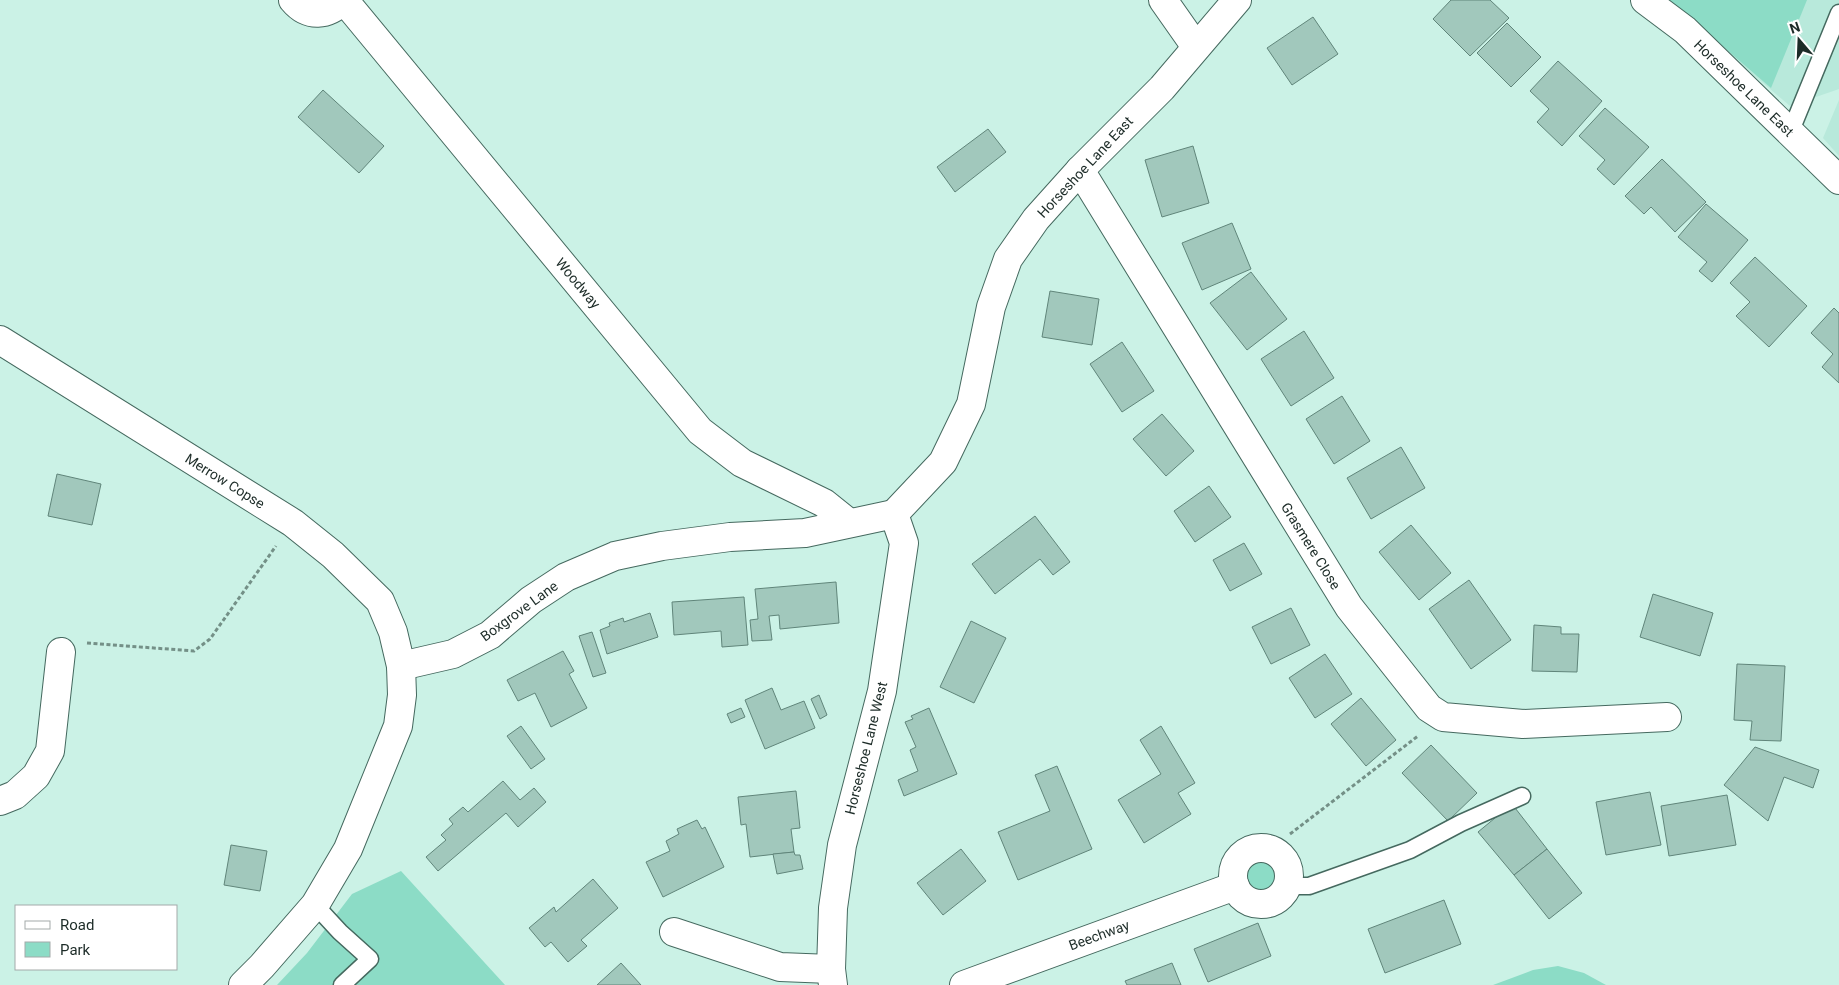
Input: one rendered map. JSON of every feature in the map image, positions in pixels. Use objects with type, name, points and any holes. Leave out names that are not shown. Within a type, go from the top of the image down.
[{"type":"street","name":"Woodway","points":[[293,0],[301,8],[320,14],[329,12],[343,0],[700,431],[742,463],[824,503],[850,522]]},
{"type":"street","name":"Horseshoe Lane East","points":[[894,514],[943,462],[971,404],[991,307],[1008,260],[1036,219],[1080,170],[1162,88],[1237,0]]},
{"type":"street","name":"Horseshoe Lane East","points":[[1645,0],[1685,30],[1839,180]]},
{"type":"street","points":[[1173,6],[1196,48]]},
{"type":"street","name":"Grasmere Close","points":[[1080,170],[1349,607],[1429,708],[1443,717]]},
{"type":"street","name":"Merrow Copse","points":[[0,340],[293,523],[333,555],[380,600],[393,632],[401,666]]},
{"type":"street","name":"Boxgrove Lane","points":[[401,666],[453,654],[490,635],[531,600],[566,577],[615,556],[662,546],[730,536],[805,533],[894,514]]},
{"type":"street","name":"Horseshoe Lane West","points":[[832,977],[832,908],[842,845],[882,691],[904,543],[894,514]]},
{"type":"street","points":[[0,801],[15,795],[36,776],[50,751],[61,652]]},
{"type":"street","points":[[243,985],[315,906],[348,849],[398,726],[402,694],[401,666]]},
{"type":"street","points":[[1443,717],[1523,724],[1667,717]]},
{"type":"street","points":[[1259,848],[1276,852],[1284,860],[1289,876],[1287,886],[1278,898],[1264,904],[1248,901],[1240,895],[1235,886],[1233,874],[1239,859],[1248,852],[1259,848]]},
{"type":"street","name":"Beechway","points":[[964,985],[1235,886]]},
{"type":"street","points":[[674,932],[780,967],[832,977]]},
{"type":"lane","points":[[1790,133],[1839,13]]},
{"type":"lane","points":[[1287,886],[1309,886],[1410,850],[1461,823],[1522,796]]},
{"type":"lane","points":[[315,906],[370,959],[342,985]]},
{"type":"path","points":[[61,652],[78,642],[194,650],[210,639],[293,523]]},
{"type":"path","points":[[1290,834],[1443,717]]},
{"type":"shaded area","points":[[1666,0],[1839,0],[1839,89],[1790,106]]},
{"type":"shaded area","points":[[1839,100],[1839,156],[1823,138]]},
{"type":"green space","points":[[1669,0],[1807,0],[1771,88]]},
{"type":"green space","points":[[1262,858],[1275,863],[1280,876],[1275,889],[1262,894],[1249,889],[1244,876],[1249,863]]},
{"type":"green space","points":[[401,871],[505,985],[277,985],[307,953],[352,894]]},
{"type":"green space","points":[[1558,966],[1584,973],[1606,985],[1493,985],[1533,970]]},
{"type":"building","points":[[1451,0],[1490,0],[1509,18],[1470,56],[1433,19]]},
{"type":"building","points":[[1313,17],[1338,54],[1292,85],[1267,48]]},
{"type":"building","points":[[1507,23],[1541,57],[1511,87],[1477,53]]},
{"type":"building","points":[[1558,61],[1602,101],[1562,146],[1537,122],[1549,109],[1530,91]]},
{"type":"building","points":[[323,90],[384,146],[359,173],[298,117]]},
{"type":"building","points":[[1605,108],[1649,147],[1614,185],[1597,169],[1605,160],[1579,136]]},
{"type":"building","points":[[988,129],[1006,152],[955,192],[937,167]]},
{"type":"building","points":[[1193,146],[1209,203],[1162,217],[1145,160]]},
{"type":"building","points":[[1662,159],[1706,202],[1675,232],[1651,207],[1644,214],[1625,196]]},
{"type":"building","points":[[1706,204],[1748,240],[1712,282],[1699,271],[1707,262],[1678,237]]},
{"type":"building","points":[[1232,223],[1251,269],[1202,290],[1182,243]]},
{"type":"building","points":[[1755,257],[1807,306],[1769,347],[1736,316],[1750,302],[1730,283]]},
{"type":"building","points":[[1251,272],[1287,319],[1247,350],[1210,303]]},
{"type":"building","points":[[1050,291],[1099,299],[1092,345],[1042,337]]},
{"type":"building","points":[[1834,308],[1839,313],[1839,383],[1822,367],[1833,354],[1811,333]]},
{"type":"building","points":[[1304,331],[1334,378],[1291,406],[1261,359]]},
{"type":"building","points":[[1122,342],[1154,391],[1122,412],[1090,364]]},
{"type":"building","points":[[1342,396],[1370,441],[1334,464],[1306,419]]},
{"type":"building","points":[[1162,414],[1194,451],[1166,476],[1133,439]]},
{"type":"building","points":[[1401,447],[1425,488],[1371,519],[1347,478]]},
{"type":"building","points":[[57,474],[101,484],[92,525],[48,516]]},
{"type":"building","points":[[1209,486],[1231,517],[1195,542],[1174,511]]},
{"type":"building","points":[[1035,516],[1070,562],[1053,575],[1040,559],[995,594],[972,564]]},
{"type":"building","points":[[1411,525],[1451,573],[1419,600],[1379,552]]},
{"type":"building","points":[[1244,543],[1262,574],[1230,591],[1213,560]]},
{"type":"building","points":[[1469,580],[1511,640],[1471,669],[1429,609]]},
{"type":"building","points":[[836,582],[839,623],[780,629],[779,615],[769,616],[772,640],[752,641],[750,620],[758,619],[755,589]]},
{"type":"building","points":[[1653,594],[1713,613],[1700,656],[1640,637]]},
{"type":"building","points":[[744,597],[748,645],[722,647],[721,631],[674,635],[672,602]]},
{"type":"building","points":[[1291,608],[1310,645],[1271,664],[1252,627]]},
{"type":"building","points":[[650,613],[658,637],[607,654],[600,630],[610,626],[609,623],[623,618],[624,622]]},
{"type":"building","points":[[971,621],[1006,638],[974,703],[940,687]]},
{"type":"building","points":[[1534,625],[1561,627],[1561,634],[1579,634],[1577,672],[1532,671]]},
{"type":"building","points":[[592,632],[606,673],[593,677],[579,636]]},
{"type":"building","points":[[563,651],[574,671],[569,674],[587,708],[551,727],[535,693],[518,701],[507,680]]},
{"type":"building","points":[[1325,654],[1352,694],[1315,718],[1289,678]]},
{"type":"building","points":[[1737,664],[1785,666],[1781,741],[1750,740],[1752,721],[1734,720]]},
{"type":"building","points":[[772,688],[781,710],[804,701],[815,728],[765,749],[745,700]]},
{"type":"building","points":[[819,695],[827,715],[820,719],[811,699]]},
{"type":"building","points":[[1361,698],[1396,740],[1366,766],[1331,724]]},
{"type":"building","points":[[741,708],[745,717],[731,723],[727,714]]},
{"type":"building","points":[[929,708],[957,774],[904,796],[898,780],[918,771],[910,750],[916,747],[905,722],[913,719],[911,716]]},
{"type":"building","points":[[521,726],[545,759],[531,769],[507,736]]},
{"type":"building","points":[[1161,726],[1195,783],[1178,793],[1191,814],[1144,843],[1118,800],[1161,774],[1140,740]]},
{"type":"building","points":[[1431,745],[1477,793],[1448,821],[1402,773]]},
{"type":"building","points":[[1755,747],[1819,770],[1813,788],[1784,777],[1768,821],[1724,785]]},
{"type":"building","points":[[1057,766],[1092,849],[1018,880],[998,832],[1050,811],[1035,775]]},
{"type":"building","points":[[503,781],[520,800],[534,788],[546,802],[518,827],[506,813],[438,871],[426,857],[446,840],[441,835],[453,824],[449,819],[463,807],[468,812]]},
{"type":"building","points":[[796,791],[800,828],[791,829],[794,852],[750,857],[746,824],[741,825],[738,797]]},
{"type":"building","points":[[1650,792],[1661,845],[1606,855],[1596,802]]},
{"type":"building","points":[[1727,795],[1736,845],[1669,856],[1661,806]]},
{"type":"building","points":[[1512,804],[1547,849],[1514,875],[1478,832]]},
{"type":"building","points":[[697,820],[702,829],[705,827],[724,867],[663,897],[646,862],[670,851],[666,841],[679,834],[677,829]]},
{"type":"building","points":[[231,845],[267,851],[260,891],[224,885]]},
{"type":"building","points":[[961,849],[986,881],[943,915],[917,883]]},
{"type":"building","points":[[1547,849],[1582,893],[1549,919],[1514,875]]},
{"type":"building","points":[[794,852],[795,855],[800,855],[803,869],[777,874],[773,854]]},
{"type":"building","points":[[593,879],[618,908],[581,940],[587,946],[568,962],[551,942],[545,947],[529,928],[554,907],[556,912]]},
{"type":"building","points":[[1444,900],[1461,944],[1385,973],[1368,929]]},
{"type":"building","points":[[1258,923],[1271,956],[1208,982],[1194,949]]},
{"type":"building","points":[[621,963],[641,985],[597,985]]},
{"type":"building","points":[[1172,963],[1181,985],[1127,985],[1125,981]]}]
